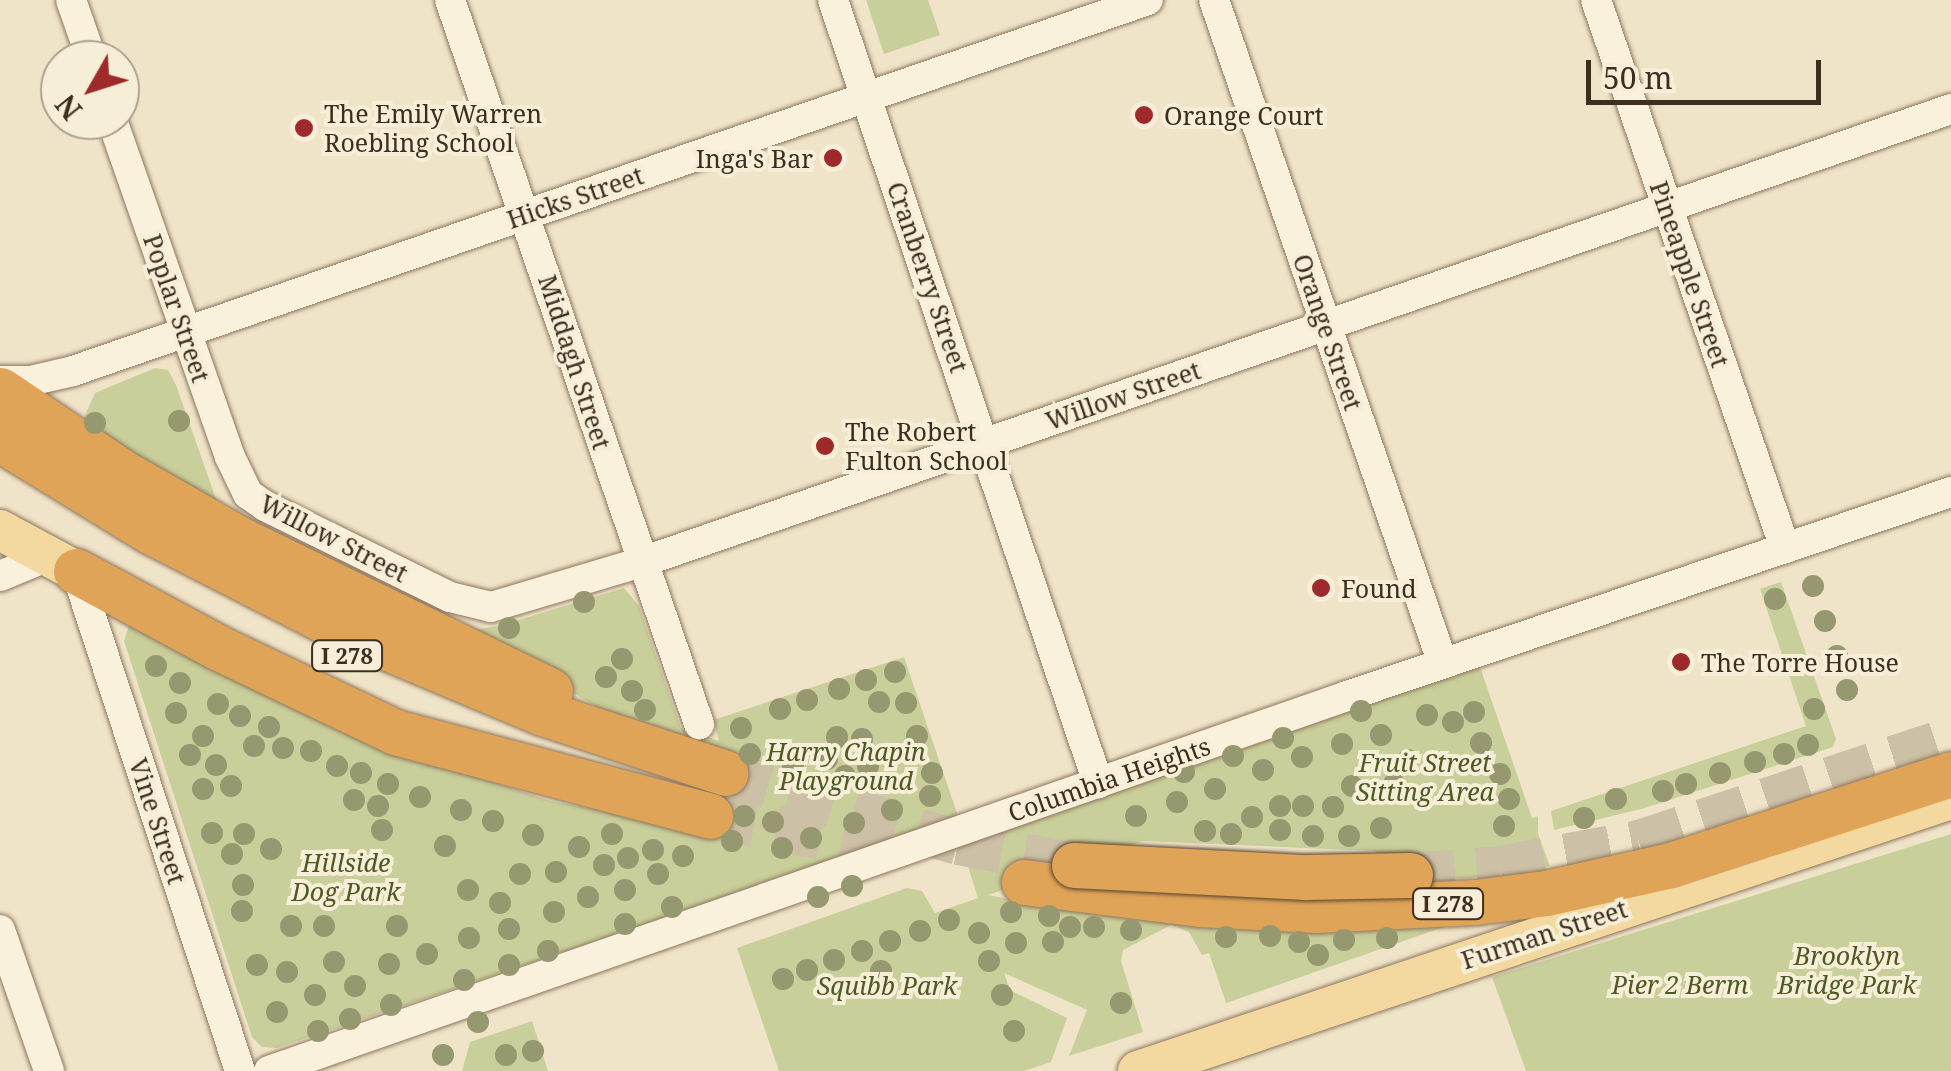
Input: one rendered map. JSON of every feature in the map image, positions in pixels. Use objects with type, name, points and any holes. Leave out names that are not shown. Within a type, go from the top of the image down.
[{"type":"highway","points":[[0,390],[122,472],[239,539],[483,655],[615,733]]},
{"type":"highway","name":"I 278","points":[[0,439],[150,531],[338,627],[461,682],[615,733],[718,794]]},
{"type":"highway","name":"I 278","points":[[0,464],[108,532],[360,662],[462,706],[718,794]]},
{"type":"highway","points":[[62,564],[217,647],[395,732],[718,794]]},
{"type":"highway","name":"I 278","points":[[1024,882],[1200,904],[1316,910],[1475,902],[1546,893],[1671,865],[1951,774]]},
{"type":"highway","name":"I 278","points":[[1074,865],[1306,877],[1410,875]]},
{"type":"main road","points":[[0,530],[62,564]]},
{"type":"main road","name":"Furman Street","points":[[1138,1071],[1951,799]]},
{"type":"street","points":[[71,0],[85,40]]},
{"type":"street","name":"Middagh Street","points":[[450,0],[700,724]]},
{"type":"street","name":"Cranberry Street","points":[[833,0],[1098,783]]},
{"type":"street","name":"Hicks Street","points":[[0,380],[53,377],[1148,0]]},
{"type":"street","name":"Orange Street","points":[[1214,0],[1443,664]]},
{"type":"street","name":"Pineapple Street","points":[[1596,0],[1785,548]]},
{"type":"street","name":"Willow Street","points":[[248,494],[265,506],[469,604],[511,605],[1951,108]]},
{"type":"street","name":"Poplar Street","points":[[119,140],[230,457],[248,494]]},
{"type":"street","name":"Columbia Heights","points":[[269,1071],[1951,492]]},
{"type":"street","points":[[0,576],[62,564]]},
{"type":"street","name":"Vine Street","points":[[62,564],[240,1071]]},
{"type":"street","points":[[0,930],[10,990],[49,1071]]},
{"type":"green space","points":[[866,0],[928,0],[940,35],[884,54]]},
{"type":"green space","points":[[155,368],[168,370],[176,385],[222,516],[81,424],[95,393]]},
{"type":"green space","points":[[1781,582],[1836,739],[1833,747],[1645,808],[1554,830],[1551,811],[1806,726],[1760,589]]},
{"type":"green space","name":"Hillside Dog Park","points":[[624,588],[639,606],[681,728],[719,741],[713,720],[904,657],[959,819],[277,1048],[262,1047],[252,1037],[124,641],[130,622],[408,751],[482,779],[551,801],[705,829],[731,756],[623,722],[467,631],[499,626]]},
{"type":"green space","points":[[1479,664],[1532,818],[1538,816],[1538,834],[1550,866],[1472,878],[1429,879],[1383,860],[1375,851],[1143,841],[988,895],[1073,911],[1458,922],[1226,1003],[1209,953],[1202,955],[1189,932],[1171,925],[1123,950],[1121,961],[1143,1032],[1069,1056],[1087,1010],[1004,973],[1010,990],[1067,1018],[1051,1062],[1024,1071],[779,1071],[737,948],[907,888],[922,891],[935,913],[978,898],[961,844]]},
{"type":"green space","name":"Brooklyn Bridge Park","points":[[1951,834],[1951,1071],[1526,1071],[1492,977]]},
{"type":"green space","points":[[532,1021],[548,1071],[462,1071],[470,1042]]},
{"type":"tunnel","points":[[1410,875],[1500,868],[1639,842],[1951,739]]},
{"type":"tunnel","points":[[725,773],[958,842],[1074,865]]},
{"type":"tunnel","points":[[710,816],[877,847]]},
{"type":"place","name":"Orange Court","points":[[1144,115]]},
{"type":"place","name":"The Emily Warren Roebling School","points":[[304,128]]},
{"type":"place","name":"Inga's Bar","points":[[833,158]]},
{"type":"place","name":"The Robert Fulton School","points":[[825,446]]},
{"type":"place","name":"Found","points":[[1321,588]]},
{"type":"place","name":"The Torre House","points":[[1681,662]]},
{"type":"park label","name":"Harry Chapin Playground","points":[[846,766]]},
{"type":"park label","name":"Fruit Street Sitting Area","points":[[1425,778]]},
{"type":"park label","name":"Pier 2 Berm","points":[[1680,984]]},
{"type":"park label","name":"Squibb Park","points":[[887,985]]}]
